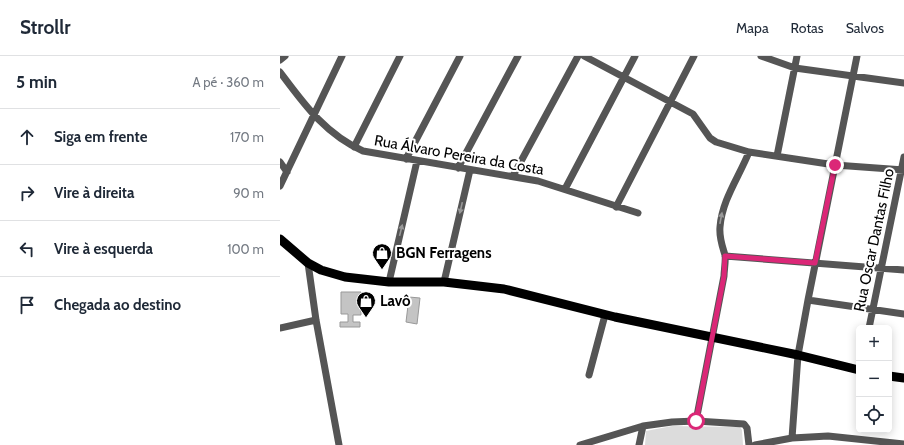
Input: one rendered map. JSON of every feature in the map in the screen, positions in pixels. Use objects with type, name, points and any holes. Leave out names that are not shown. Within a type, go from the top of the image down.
[{"type":"main road","points":[[280,239],[308,263],[321,270],[345,277],[388,282],[444,282],[504,289],[605,315],[711,339],[798,355],[856,369]]},
{"type":"main road","points":[[892,376],[904,378]]},
{"type":"street","points":[[280,60],[285,56]]},
{"type":"street","points":[[354,147],[400,56]]},
{"type":"street","points":[[406,159],[460,56]]},
{"type":"street","points":[[458,168],[518,56]]},
{"type":"street","points":[[513,176],[578,56]]},
{"type":"street","points":[[584,56],[693,114],[710,138],[749,152],[835,165],[903,170]]},
{"type":"street","points":[[566,190],[635,56]]},
{"type":"street","points":[[616,207],[694,56]]},
{"type":"street","points":[[777,156],[797,56]]},
{"type":"street","points":[[792,438],[798,355],[857,56]]},
{"type":"street","points":[[762,57],[795,68],[904,83]]},
{"type":"street","points":[[280,186],[339,58]]},
{"type":"street","name":"Rua Álvaro Pereira da Costa","points":[[280,72],[313,116],[354,147],[372,154],[513,176],[566,190],[638,213]]},
{"type":"street","points":[[696,421],[724,276],[725,256],[720,244],[720,227],[724,203],[742,171],[749,152]]},
{"type":"street","name":"Rua Oscar Dantas Filho","points":[[870,325],[880,267],[903,170],[904,157]]},
{"type":"street","points":[[388,282],[417,160]]},
{"type":"street","points":[[280,162],[287,172]]},
{"type":"street","points":[[444,282],[470,170]]},
{"type":"street","points":[[725,256],[904,270]]},
{"type":"street","points":[[308,263],[316,320],[339,445]]},
{"type":"street","points":[[808,300],[904,314]]},
{"type":"street","points":[[589,375],[605,315]]},
{"type":"street","points":[[280,328],[316,320]]},
{"type":"street","points":[[580,445],[643,426],[696,421],[741,423],[747,428],[749,445]]},
{"type":"street","points":[[639,445],[643,426]]},
{"type":"street","points":[[828,436],[828,445]]},
{"type":"street","points":[[755,445],[792,438],[828,436],[904,444]]},
{"type":"shaded area","points":[[672,426],[740,427],[742,430],[743,445],[645,445],[646,431]]},
{"type":"building","points":[[341,292],[361,292],[361,315],[353,315],[353,322],[360,322],[360,327],[340,327],[340,322],[348,322],[348,314],[341,314]]},
{"type":"building","points":[[409,297],[420,298],[417,324],[406,322]]},
{"type":"place","name":"BGN Ferragens","points":[[382,270]]},
{"type":"place","name":"Lavô","points":[[366,318]]},
{"type":"route","points":[[696,421],[704,372],[724,276],[725,256],[815,263],[835,165]]}]
